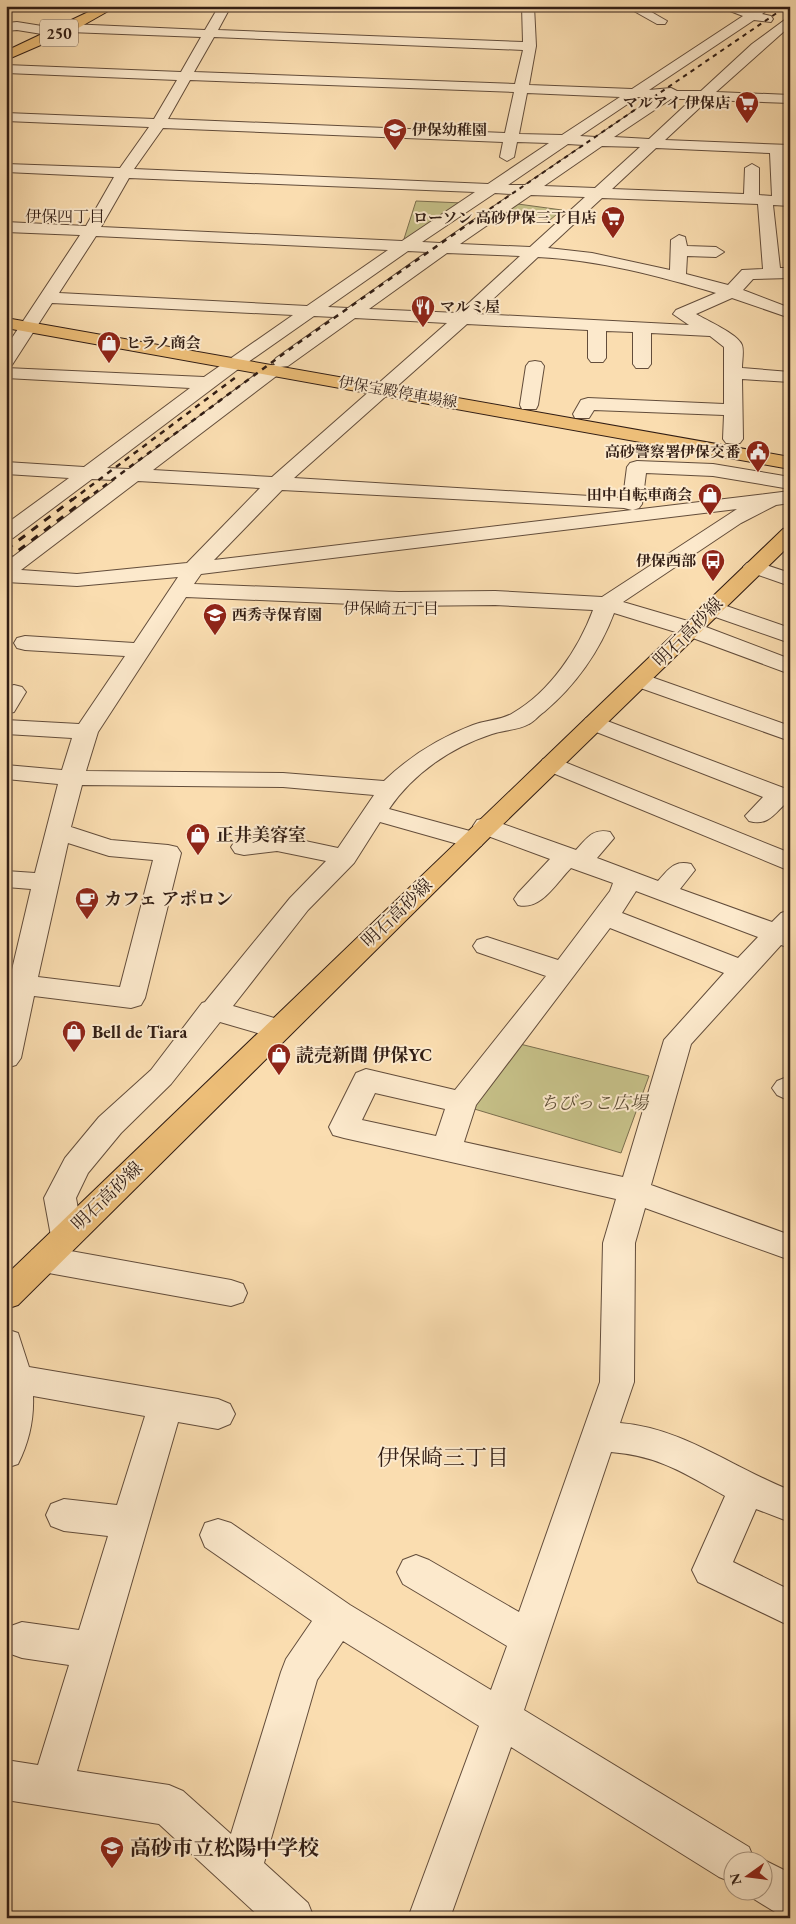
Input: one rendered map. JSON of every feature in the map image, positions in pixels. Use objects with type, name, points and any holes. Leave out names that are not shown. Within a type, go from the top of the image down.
[{"type":"main road","name":"250","points":[[6,44],[42,30],[90,6]]},
{"type":"main road","name":"250","points":[[6,56],[69,28],[111,6]]},
{"type":"main road","name":"伊保宝殿停車場線","points":[[6,313],[32,322],[387,386],[790,464]]},
{"type":"main road","name":"伊保宝殿停車場線","points":[[6,323],[32,322]]},
{"type":"main road","name":"伊保宝殿停車場線","points":[[387,386],[529,405],[790,450]]},
{"type":"main road","name":"明石高砂線","points":[[6,1296],[479,833],[640,680],[790,533]]},
{"type":"street","points":[[6,362],[91,231],[124,173],[158,124],[224,6]]},
{"type":"street","points":[[515,6],[529,8],[544,7]]},
{"type":"street","points":[[631,6],[649,15],[663,17]]},
{"type":"street","points":[[723,6],[743,10],[752,16],[785,22]]},
{"type":"street","points":[[6,534],[240,360],[405,246],[766,6]]},
{"type":"street","points":[[498,185],[522,89],[530,46],[529,8]]},
{"type":"street","points":[[6,1058],[71,778],[86,732],[178,590],[195,567],[276,484],[462,319],[785,22]]},
{"type":"street","points":[[730,53],[785,22]]},
{"type":"street","points":[[6,27],[16,26],[42,30]]},
{"type":"street","points":[[69,28],[530,46]]},
{"type":"street","points":[[757,46],[782,48]]},
{"type":"street","points":[[6,69],[790,99]]},
{"type":"street","points":[[6,574],[278,366],[445,247],[691,79]]},
{"type":"street","points":[[6,117],[784,149],[772,200],[772,272]]},
{"type":"street","points":[[708,146],[709,162]]},
{"type":"street","points":[[6,168],[498,185],[527,191],[772,200]]},
{"type":"street","points":[[748,172],[772,200]]},
{"type":"street","points":[[678,278],[686,197]]},
{"type":"street","points":[[6,227],[445,247],[534,252],[592,258],[731,292],[768,308],[790,313]]},
{"type":"street","points":[[683,232],[716,252]]},
{"type":"street","points":[[732,439],[733,345],[714,331],[682,314],[731,292],[743,283],[748,274],[790,273]]},
{"type":"street","points":[[48,298],[714,331]]},
{"type":"street","points":[[533,340],[537,322]]},
{"type":"street","points":[[597,325],[597,358]]},
{"type":"street","points":[[637,359],[642,328]]},
{"type":"street","points":[[529,405],[535,366]]},
{"type":"street","points":[[6,373],[208,383]]},
{"type":"street","points":[[733,373],[790,377]]},
{"type":"street","points":[[582,414],[588,404],[733,410]]},
{"type":"street","points":[[635,509],[637,467],[713,470],[790,483]]},
{"type":"street","points":[[6,468],[276,484],[635,509]]},
{"type":"street","points":[[6,574],[83,580],[125,577],[635,509],[780,498]]},
{"type":"street","points":[[67,1236],[60,1198],[76,1166],[110,1125],[161,1076],[298,904],[345,857],[390,789],[415,765],[444,747],[483,730],[520,719],[558,688],[594,638],[606,604],[734,519],[780,498]]},
{"type":"street","points":[[754,567],[790,580]]},
{"type":"street","points":[[178,590],[399,599],[495,598],[606,604],[690,629],[790,667]]},
{"type":"street","points":[[712,608],[790,636]]},
{"type":"street","points":[[41,638],[140,650]]},
{"type":"street","points":[[640,680],[710,706],[731,710],[790,734]]},
{"type":"street","points":[[594,724],[785,797]]},
{"type":"street","points":[[6,727],[86,732]]},
{"type":"street","points":[[552,764],[790,863]]},
{"type":"street","points":[[6,772],[71,778],[283,780],[390,789]]},
{"type":"street","points":[[758,816],[785,797]]},
{"type":"street","points":[[375,813],[479,833],[573,859],[663,892],[785,930],[742,970],[678,1040],[619,1243],[617,1382],[501,1719],[429,1918]]},
{"type":"street","points":[[24,984],[131,998],[168,853],[109,848],[59,832]]},
{"type":"street","points":[[527,899],[573,859],[601,838]]},
{"type":"street","points":[[244,847],[277,843],[345,857]]},
{"type":"street","points":[[663,892],[682,870]]},
{"type":"street","points":[[447,1149],[462,1102],[564,972],[622,893],[628,879]]},
{"type":"street","points":[[6,880],[46,882]]},
{"type":"street","points":[[605,916],[742,970]]},
{"type":"street","points":[[487,946],[564,972]]},
{"type":"street","points":[[212,1010],[278,1029]]},
{"type":"street","points":[[462,1102],[366,1080],[344,1127],[633,1191],[790,1248]]},
{"type":"street","points":[[43,1259],[201,1276],[231,1293]]},
{"type":"street","points":[[6,1343],[16,1379],[18,1405],[6,1453]]},
{"type":"street","points":[[16,1379],[218,1414]]},
{"type":"street","points":[[52,1787],[165,1406]]},
{"type":"street","points":[[598,1436],[632,1439],[674,1450],[746,1489],[790,1506]]},
{"type":"street","points":[[746,1489],[712,1570],[790,1609]]},
{"type":"street","points":[[64,1515],[130,1523]]},
{"type":"street","points":[[218,1535],[337,1617],[724,1856]]},
{"type":"street","points":[[416,1572],[529,1638]]},
{"type":"street","points":[[241,1870],[300,1672],[337,1617]]},
{"type":"street","points":[[22,1640],[93,1650]]},
{"type":"street","points":[[6,1780],[168,1805],[293,1918]]},
{"type":"street","points":[[774,1887],[790,1897]]},
{"type":"green space","points":[[416,201],[463,203],[403,242]]},
{"type":"green space","points":[[518,204],[562,210],[550,220],[506,212]]},
{"type":"green space","name":"ちびっこ広場","points":[[520,1044],[649,1076],[621,1153],[471,1108]]},
{"type":"railway","points":[[475,219],[787,6]]},
{"type":"railway","points":[[85,500],[294,346],[477,218]]},
{"type":"railway","points":[[72,500],[236,377]]},
{"type":"railway","points":[[6,550],[73,499]]},
{"type":"railway","points":[[6,560],[86,499]]},
{"type":"place","name":"マルアイ 伊保店","points":[[747,124]]},
{"type":"place","name":"伊保幼稚園","points":[[395,151]]},
{"type":"place","name":"ローソン 高砂伊保三丁目店","points":[[613,239]]},
{"type":"place","name":"マルミ屋","points":[[423,328]]},
{"type":"place","name":"ヒラノ商会","points":[[109,364]]},
{"type":"place","name":"高砂警察署伊保交番","points":[[758,473]]},
{"type":"place","name":"田中自転車商会","points":[[710,516]]},
{"type":"place","name":"伊保西部","points":[[713,582]]},
{"type":"place","name":"西秀寺保育園","points":[[215,636]]},
{"type":"place","name":"正井美容室","points":[[198,856]]},
{"type":"place","name":"カフェ アポロン","points":[[87,920]]},
{"type":"place","name":"Bell de Tiara","points":[[74,1053]]},
{"type":"place","name":"読売新聞 伊保YC","points":[[279,1076]]},
{"type":"place","name":"高砂市立松陽中学校","points":[[112,1869]]},
{"type":"district","name":"伊保四丁目","points":[[65,216]]},
{"type":"district","name":"伊保崎五丁目","points":[[391,608]]},
{"type":"district","name":"伊保崎三丁目","points":[[443,1457]]}]
